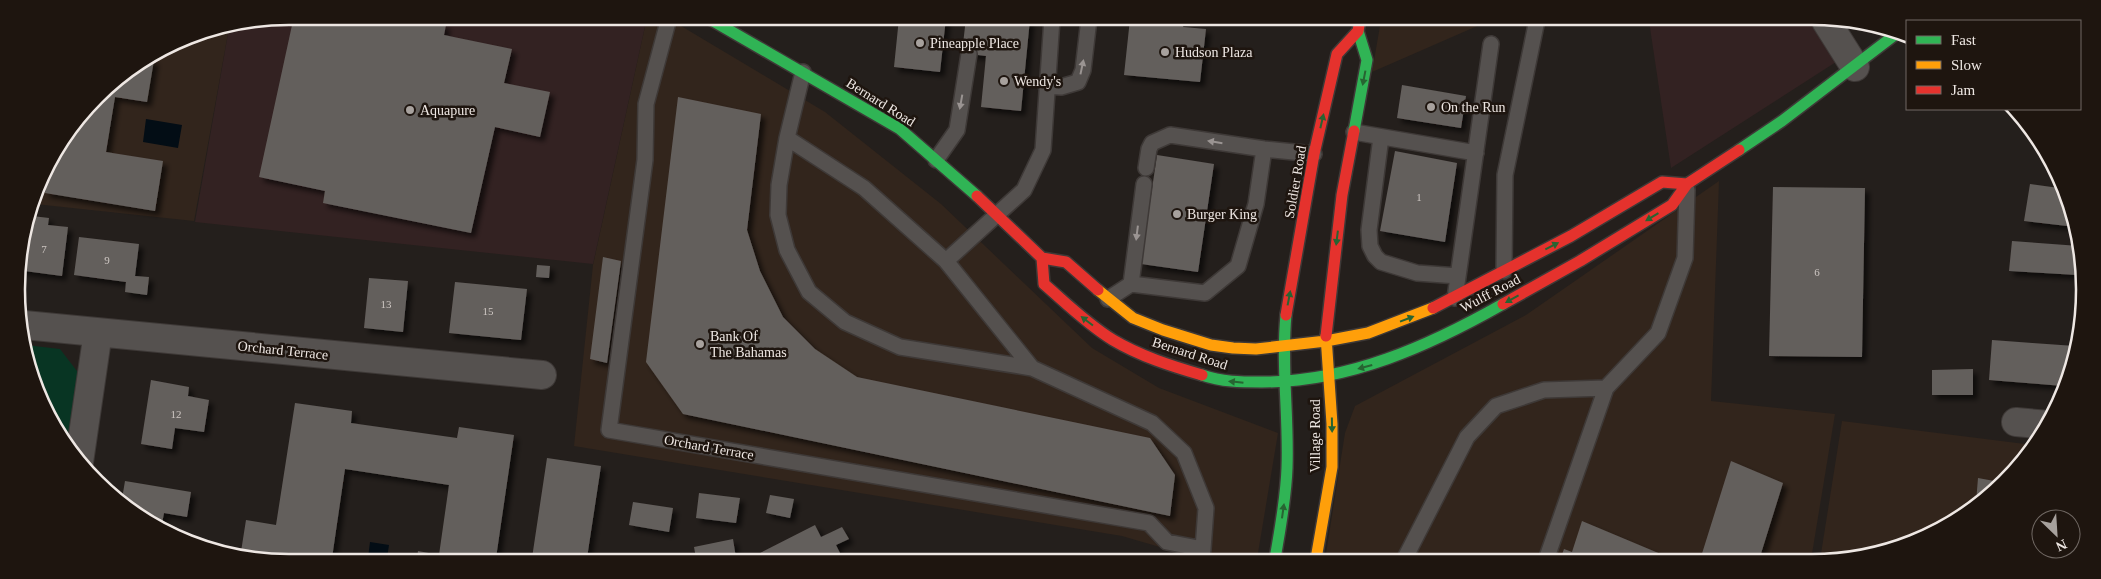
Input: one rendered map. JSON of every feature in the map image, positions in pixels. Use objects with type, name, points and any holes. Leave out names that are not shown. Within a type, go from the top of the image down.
[{"type":"main road","name":"Bernard Road","points":[[720,25],[900,129],[997,213],[1042,258],[1066,262],[1133,318],[1163,330],[1211,345],[1233,348],[1284,346]]},
{"type":"main road","name":"Soldier Road","points":[[1326,341],[1342,195],[1367,60],[1359,25]]},
{"type":"main road","name":"Soldier Road","points":[[1284,346],[1287,309],[1302,236],[1314,154],[1338,54],[1359,25]]},
{"type":"main road","name":"Wulff Road","points":[[1285,382],[1329,376],[1376,364],[1408,352],[1477,319],[1580,261],[1672,205],[1687,184],[1782,120],[1855,67],[1892,37]]},
{"type":"main road","name":"Wulff Road","points":[[1284,346],[1368,333],[1408,319],[1455,298],[1571,236],[1662,182],[1687,184]]},
{"type":"main road","name":"Bernard Road","points":[[1042,258],[1044,284],[1085,320],[1113,340],[1159,362],[1210,378],[1234,382],[1285,382]]},
{"type":"main road","name":"Village Road","points":[[1317,554],[1332,467],[1332,424],[1326,341]]},
{"type":"main road","name":"Village Road","points":[[1276,554],[1284,509],[1287,467],[1284,346]]},
{"type":"street","points":[[1829,26],[1855,67]]},
{"type":"street","name":"Orchard Terrace","points":[[27,325],[542,375]]},
{"type":"street","points":[[81,452],[98,332]]},
{"type":"street","points":[[2016,422],[2039,424]]},
{"type":"lane","name":"Orchard Terrace","points":[[667,25],[646,104],[645,160],[609,430],[1149,523],[1167,542],[1202,554]]},
{"type":"lane","points":[[946,261],[1024,190],[1043,150],[1051,25]]},
{"type":"lane","points":[[1046,86],[1061,87],[1078,82],[1083,70],[1088,25]]},
{"type":"lane","points":[[1504,271],[1505,175],[1536,25]]},
{"type":"lane","points":[[1455,298],[1491,44]]},
{"type":"lane","points":[[936,160],[956,130],[969,54]]},
{"type":"lane","points":[[803,72],[787,138],[779,185],[778,215],[786,250],[809,292],[845,322],[900,347],[1032,368],[1152,423],[1184,453],[1206,508],[1202,554]]},
{"type":"lane","points":[[1354,132],[1476,153]]},
{"type":"lane","points":[[1146,168],[1149,149],[1152,143],[1170,135],[1264,149],[1314,154]]},
{"type":"lane","points":[[1381,137],[1369,230],[1370,246],[1374,256],[1381,262],[1417,273],[1458,276]]},
{"type":"lane","points":[[787,138],[864,188],[946,261],[1032,368]]},
{"type":"lane","points":[[1108,299],[1131,284],[1205,293],[1238,266],[1256,204],[1264,149]]},
{"type":"lane","points":[[1131,284],[1144,184]]},
{"type":"lane","points":[[1548,554],[1606,388],[1658,332],[1685,258],[1687,184]]},
{"type":"lane","points":[[1407,554],[1467,437],[1496,406],[1544,390],[1606,388]]},
{"type":"shaded area","points":[[290,25],[645,25],[593,264],[195,222],[228,32],[255,27]]},
{"type":"shaded area","points":[[645,25],[679,25],[825,112],[941,204],[1092,348],[1159,388],[1278,433],[1258,554],[1184,554],[1122,536],[574,446],[593,265]]},
{"type":"shaded area","points":[[1380,25],[1480,25],[1372,72]]},
{"type":"shaded area","points":[[1650,25],[1813,25],[1836,62],[1671,168]]},
{"type":"shaded area","points":[[228,32],[194,221],[39,204],[60,157],[80,128],[102,102],[128,80],[157,60],[188,45]]},
{"type":"shaded area","points":[[146,119],[182,125],[178,148],[143,142]]},
{"type":"shaded area","points":[[1719,181],[1711,401],[1835,414],[1812,554],[1326,554],[1345,433],[1355,406],[1526,315]]},
{"type":"shaded area","points":[[1842,421],[2026,444],[1999,477],[1973,499],[1944,519],[1913,534],[1880,545],[1846,552],[1821,553]]},
{"type":"shaded area","points":[[370,542],[389,545],[388,554],[368,554]]},
{"type":"green space","points":[[31,346],[60,349],[80,375],[73,440],[60,422],[45,391]]},
{"type":"building","name":"Aquapure","points":[[292,25],[446,25],[444,35],[512,49],[504,83],[550,92],[540,137],[495,127],[471,233],[323,203],[325,191],[259,177]]},
{"type":"building","name":"Pineapple Place","points":[[898,25],[945,25],[940,72],[894,67]]},
{"type":"building","name":"Wendy's","points":[[965,25],[1029,25],[1021,111],[981,107],[986,56],[962,53]]},
{"type":"building","name":"Hudson Plaza","points":[[1129,25],[1183,25],[1183,27],[1206,29],[1200,82],[1124,75]]},
{"type":"building","points":[[154,62],[147,102],[115,97],[106,152],[163,161],[155,211],[45,193],[46,185],[60,157],[80,128],[102,102],[128,80]]},
{"type":"building","name":"On the Run","points":[[1402,85],[1466,96],[1461,128],[1397,118]]},
{"type":"building","points":[[678,97],[761,114],[747,230],[760,271],[783,317],[815,349],[857,377],[1150,438],[1175,475],[1170,516],[683,414],[646,362]]},
{"type":"building","points":[[1395,151],[1457,163],[1445,242],[1380,231]]},
{"type":"building","name":"Burger King","points":[[1157,155],[1214,164],[1198,272],[1141,264]]},
{"type":"building","points":[[2030,184],[2056,188],[2067,226],[2024,221]]},
{"type":"building","points":[[1773,187],[1865,188],[1862,357],[1769,356]]},
{"type":"building","points":[[35,216],[49,218],[48,225],[68,227],[62,276],[26,271],[27,255]]},
{"type":"building","points":[[79,237],[139,244],[135,276],[149,277],[147,295],[125,292],[126,282],[74,275]]},
{"type":"building","points":[[2012,241],[2072,246],[2075,275],[2009,271]]},
{"type":"building","points":[[603,257],[621,261],[607,363],[590,359]]},
{"type":"building","points":[[537,265],[550,266],[549,278],[536,277]]},
{"type":"building","points":[[369,278],[408,281],[403,332],[364,328]]},
{"type":"building","points":[[455,282],[527,289],[521,340],[449,333]]},
{"type":"building","points":[[1992,340],[2070,346],[2058,386],[1989,380]]},
{"type":"building","points":[[1973,369],[1973,395],[1932,395],[1932,370]]},
{"type":"building","points":[[151,380],[189,387],[188,396],[209,400],[204,432],[175,428],[172,449],[141,444]]},
{"type":"building","points":[[295,403],[352,411],[351,423],[457,438],[459,427],[514,435],[497,554],[439,554],[449,485],[345,469],[333,554],[290,554],[241,550],[246,520],[276,525]]},
{"type":"building","points":[[547,458],[601,466],[588,554],[533,554]]},
{"type":"building","points":[[1731,461],[1783,483],[1761,554],[1702,554]]},
{"type":"building","points":[[1978,478],[1994,481],[1986,488],[1977,496]]},
{"type":"building","points":[[125,481],[191,492],[187,517],[164,513],[162,522],[123,495]]},
{"type":"building","points":[[699,493],[740,498],[736,523],[696,518]]},
{"type":"building","points":[[770,495],[794,499],[790,518],[766,513]]},
{"type":"building","points":[[633,502],[673,508],[669,532],[629,525]]},
{"type":"building","points":[[1582,521],[1661,554],[1562,554],[1564,549],[1572,552]]},
{"type":"building","points":[[815,525],[821,537],[842,527],[849,539],[836,545],[840,554],[758,554]]},
{"type":"building","points":[[733,539],[735,554],[695,554],[694,547]]},
{"type":"building","points":[[418,551],[434,554],[418,554]]},
{"type":"traffic: fast","points":[[720,25],[900,129],[977,196]]},
{"type":"traffic: fast","points":[[1354,131],[1367,60],[1358,31]]},
{"type":"traffic: fast","points":[[1739,150],[1782,121],[1892,37]]},
{"type":"traffic: fast","points":[[1202,375],[1239,382],[1294,380],[1326,376],[1387,359],[1417,347],[1503,304]]},
{"type":"traffic: fast","points":[[1276,554],[1284,503],[1287,468],[1284,353],[1286,315]]},
{"type":"traffic: slow","points":[[1098,290],[1133,318],[1163,330],[1211,345],[1233,348],[1256,349],[1326,341],[1368,333],[1433,308]]},
{"type":"traffic: slow","points":[[1317,554],[1332,467],[1332,424],[1326,336]]},
{"type":"traffic: jam","points":[[1286,315],[1314,154],[1337,54],[1358,31],[1359,25]]},
{"type":"traffic: jam","points":[[1326,336],[1342,195],[1354,131]]},
{"type":"traffic: jam","points":[[1503,304],[1580,261],[1672,205],[1687,184],[1739,150]]},
{"type":"traffic: jam","points":[[1433,308],[1571,236],[1662,182],[1687,184]]},
{"type":"traffic: jam","points":[[977,196],[1042,258],[1066,262],[1098,290]]},
{"type":"traffic: jam","points":[[1042,258],[1044,284],[1094,327],[1113,340],[1145,356],[1202,375]]},
{"type":"place","name":"Pineapple Place","points":[[920,43]]},
{"type":"place","name":"Hudson Plaza","points":[[1165,52]]},
{"type":"place","name":"Wendy's","points":[[1004,81]]},
{"type":"place","name":"On the Run","points":[[1431,107]]},
{"type":"place","name":"Aquapure","points":[[410,110]]},
{"type":"place","name":"Burger King","points":[[1177,214]]},
{"type":"place","name":"Bank Of The Bahamas","points":[[700,344]]}]
